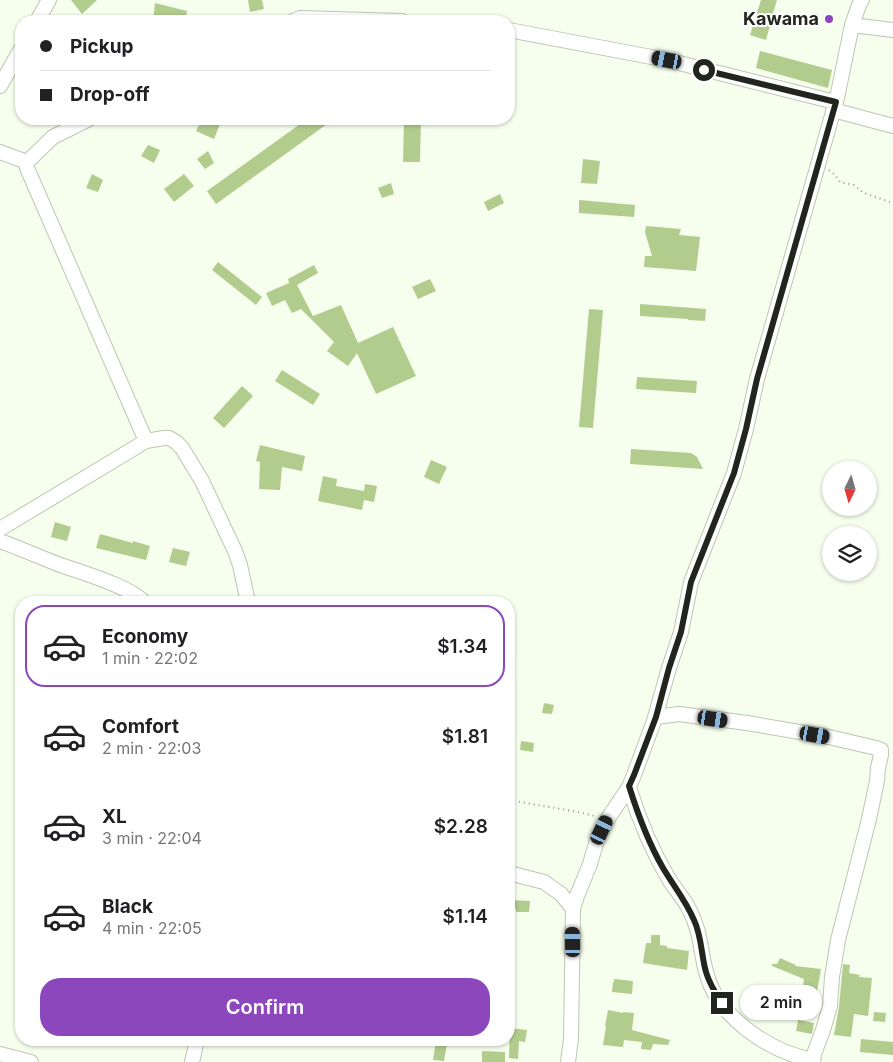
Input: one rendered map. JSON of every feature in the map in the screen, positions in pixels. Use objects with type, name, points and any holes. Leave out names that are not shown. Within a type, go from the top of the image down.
[{"type":"street","points":[[40,15],[49,0]]},
{"type":"street","points":[[568,1062],[571,1039],[573,909],[597,840],[607,820],[629,786],[656,717],[667,674],[681,632],[691,582],[734,473],[757,379],[834,106],[852,25],[862,0]]},
{"type":"street","points":[[852,25],[893,30]]},
{"type":"street","points":[[515,31],[667,60],[834,106],[893,126]]},
{"type":"street","points":[[0,86],[15,60]]},
{"type":"street","points":[[78,125],[53,137],[27,162],[27,168],[146,441]]},
{"type":"street","points":[[0,152],[27,162]]},
{"type":"street","points":[[0,529],[146,441],[169,438],[182,448],[202,481],[235,551],[247,596]]},
{"type":"street","points":[[0,541],[119,587],[135,596]]},
{"type":"street","points":[[629,786],[639,818],[652,847],[689,909],[695,923],[700,937],[706,972],[722,1003],[736,1020],[756,1037],[787,1052],[813,1061],[830,1006],[832,977],[838,940],[870,819],[881,750],[747,723],[679,714],[656,717]]},
{"type":"street","points":[[515,875],[544,882],[561,894],[573,909]]},
{"type":"street","points":[[192,1062],[196,1046]]},
{"type":"street","points":[[0,1054],[31,1062]]},
{"type":"path","points":[[819,162],[835,175],[840,182],[854,185],[864,193],[893,203]]},
{"type":"path","points":[[515,801],[578,812],[607,820]]},
{"type":"building","points":[[71,0],[97,0],[82,14]]},
{"type":"building","points":[[248,0],[262,0],[264,9],[250,12]]},
{"type":"building","points":[[761,0],[777,0],[773,13],[777,14],[773,27],[770,26],[766,40],[750,35]]},
{"type":"building","points":[[155,3],[187,11],[187,15],[154,15]]},
{"type":"building","points":[[760,51],[832,70],[828,88],[756,68]]},
{"type":"building","points":[[199,125],[220,125],[214,139],[196,131]]},
{"type":"building","points":[[299,125],[326,125],[216,204],[207,191]]},
{"type":"building","points":[[404,125],[421,125],[420,162],[403,162]]},
{"type":"building","points":[[148,145],[160,150],[154,163],[141,156]]},
{"type":"building","points":[[208,151],[214,163],[205,169],[197,159]]},
{"type":"building","points":[[583,159],[600,161],[597,184],[581,183]]},
{"type":"building","points":[[92,174],[103,180],[98,192],[86,188]]},
{"type":"building","points":[[184,174],[194,186],[174,202],[164,189]]},
{"type":"building","points":[[391,183],[394,194],[382,198],[378,188]]},
{"type":"building","points":[[500,194],[504,203],[488,211],[484,202]]},
{"type":"building","points":[[579,200],[635,205],[634,217],[579,213]]},
{"type":"building","points":[[646,226],[681,229],[679,235],[700,237],[696,271],[644,267],[645,256],[652,256],[645,232]]},
{"type":"building","points":[[218,262],[262,297],[256,305],[212,270]]},
{"type":"building","points":[[314,265],[318,273],[297,285],[313,316],[341,305],[358,343],[393,327],[416,376],[376,394],[357,353],[348,366],[327,351],[334,342],[301,309],[292,313],[285,300],[272,306],[266,293],[289,283],[288,279]]},
{"type":"building","points":[[430,279],[436,291],[418,299],[412,287]]},
{"type":"building","points":[[640,304],[706,309],[705,321],[640,316]]},
{"type":"building","points":[[589,309],[603,310],[593,428],[579,427]]},
{"type":"building","points":[[282,370],[320,394],[313,405],[275,381]]},
{"type":"building","points":[[637,377],[697,381],[696,393],[636,389]]},
{"type":"building","points":[[242,386],[253,396],[224,428],[213,418]]},
{"type":"building","points":[[260,445],[305,456],[302,471],[282,467],[280,490],[259,489],[260,462],[256,461]]},
{"type":"building","points":[[631,449],[691,453],[697,457],[703,469],[630,464]]},
{"type":"building","points":[[431,460],[447,467],[439,484],[424,477]]},
{"type":"building","points":[[323,476],[337,479],[336,486],[364,491],[365,484],[377,486],[374,502],[364,500],[362,510],[318,501]]},
{"type":"building","points":[[55,522],[71,527],[67,541],[51,537]]},
{"type":"building","points":[[100,534],[150,546],[146,560],[96,548]]},
{"type":"building","points":[[173,548],[190,552],[186,566],[169,562]]},
{"type":"building","points":[[544,703],[554,705],[552,714],[542,713]]},
{"type":"building","points":[[521,741],[534,743],[533,752],[520,750]]},
{"type":"building","points":[[515,900],[530,901],[529,912],[516,912]]},
{"type":"building","points":[[651,935],[660,935],[660,945],[667,946],[667,948],[689,951],[687,970],[643,963],[646,943],[651,943]]},
{"type":"building","points":[[780,958],[795,966],[821,969],[815,1003],[801,1001],[804,979],[772,966],[772,964],[777,964]]},
{"type":"building","points":[[843,964],[850,965],[849,973],[860,975],[859,977],[872,978],[868,1016],[854,1014],[851,1037],[834,1035]]},
{"type":"building","points":[[614,979],[633,981],[632,994],[612,992]]},
{"type":"building","points":[[608,1010],[634,1013],[632,1030],[670,1040],[668,1045],[653,1044],[651,1050],[641,1049],[642,1042],[624,1040],[623,1047],[603,1045]]},
{"type":"building","points":[[874,1012],[886,1013],[885,1022],[873,1021]]},
{"type":"building","points":[[798,1020],[814,1023],[812,1034],[796,1031]]},
{"type":"building","points":[[515,1029],[527,1030],[525,1042],[519,1041],[518,1059],[509,1058],[509,1046],[515,1046]]},
{"type":"building","points":[[861,1039],[893,1042],[893,1055],[860,1052]]},
{"type":"building","points":[[435,1046],[446,1046],[444,1061],[433,1060]]},
{"type":"building","points":[[482,1051],[505,1052],[505,1062],[482,1062]]},
{"type":"place","name":"Kawama","points":[[829,19]]},
{"type":"route","points":[[704,70],[836,102],[757,379],[734,473],[691,582],[681,632],[656,717],[629,786],[639,818],[652,847],[689,909],[700,937],[709,981],[722,1003]]}]
